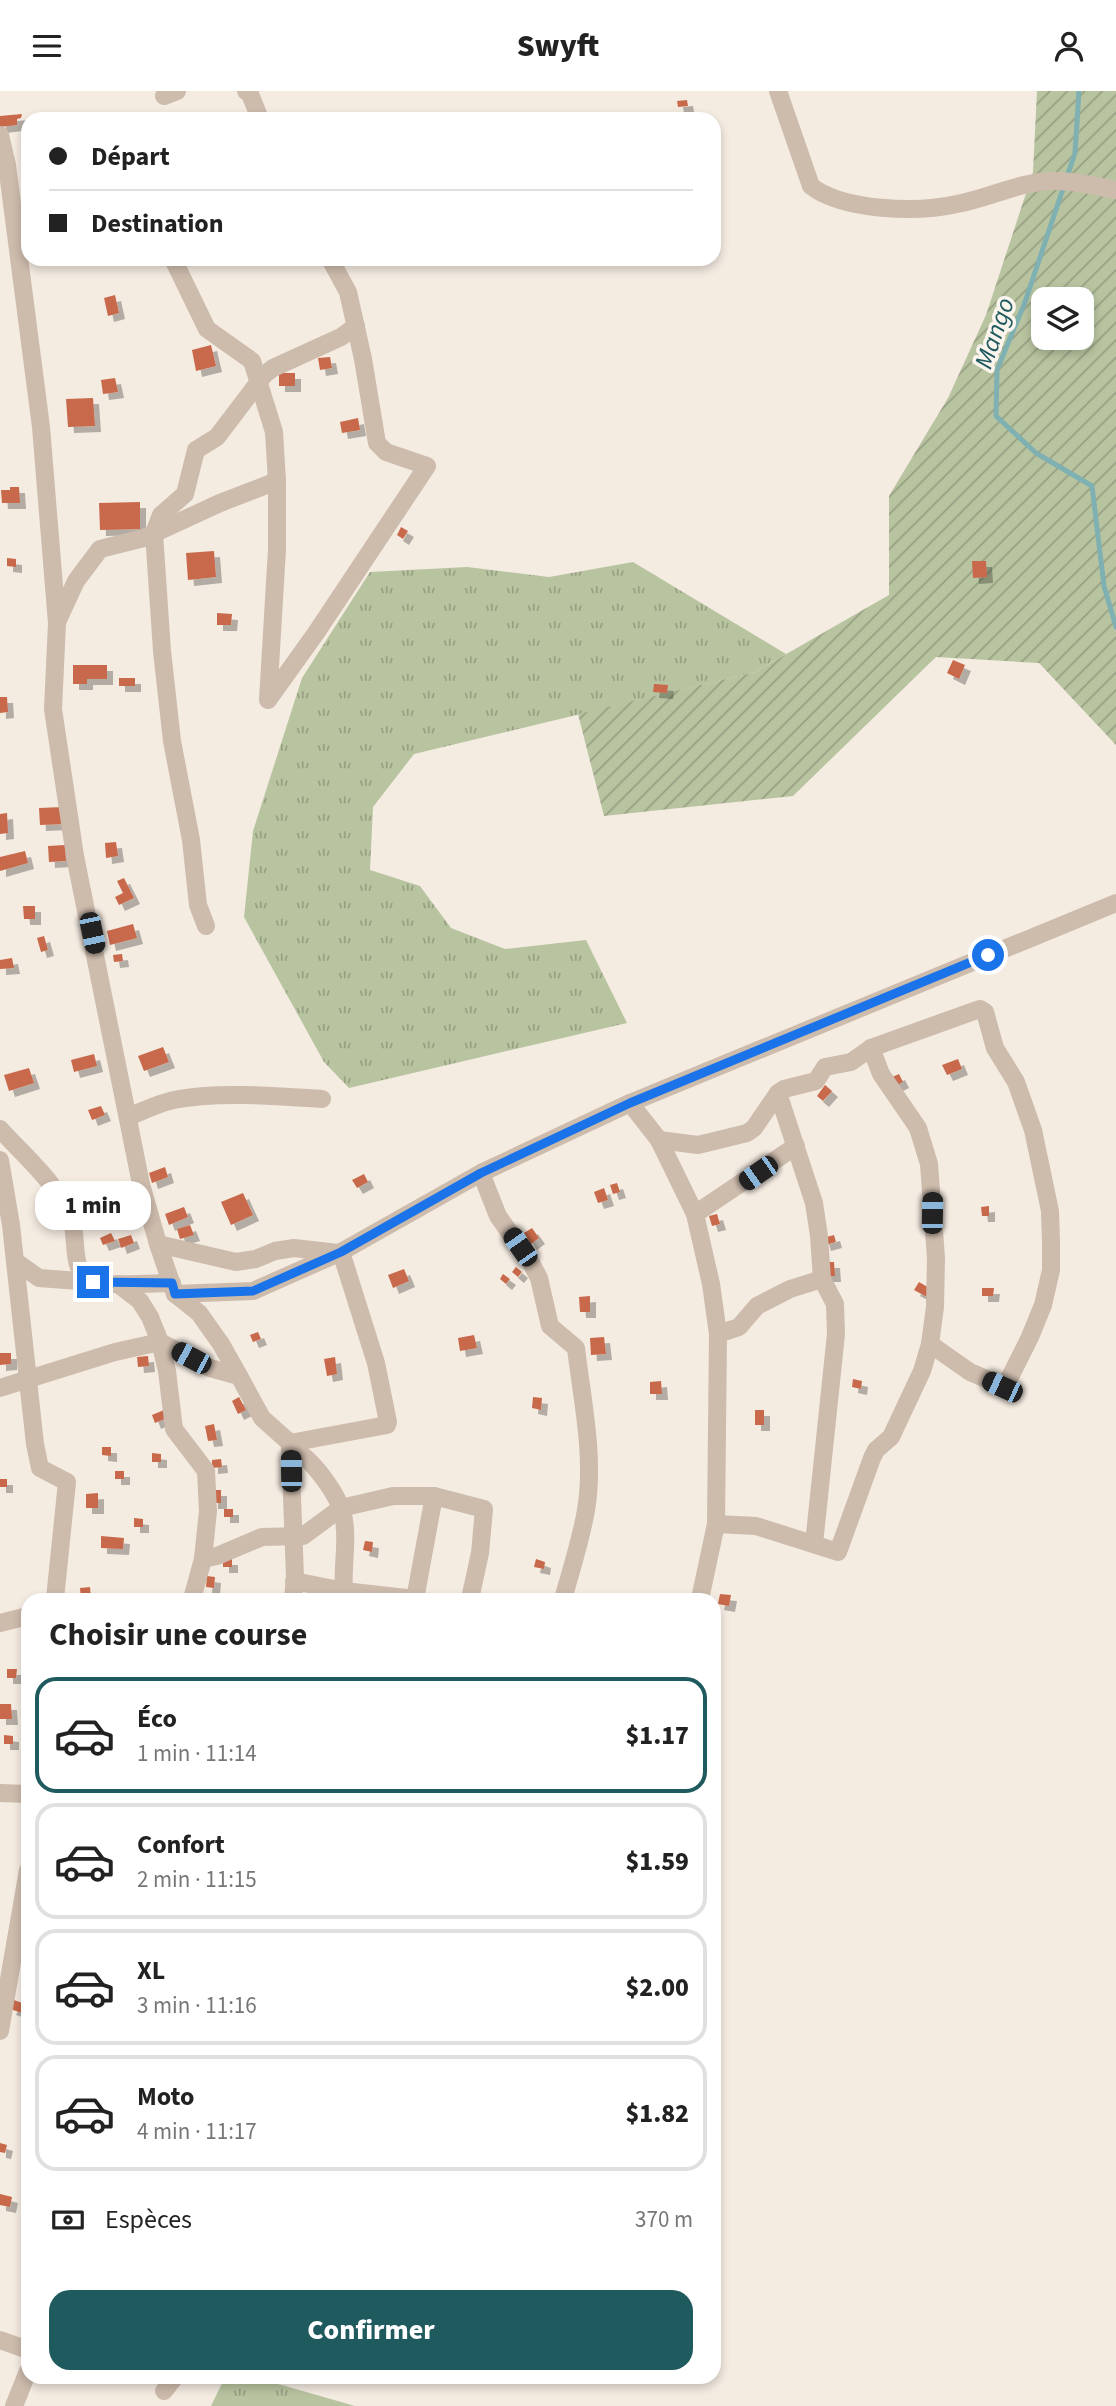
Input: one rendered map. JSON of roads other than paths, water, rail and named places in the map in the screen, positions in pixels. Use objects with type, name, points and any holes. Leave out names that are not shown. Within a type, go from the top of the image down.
[{"type":"street","points":[[246,91],[250,94],[257,112]]},
{"type":"street","points":[[778,91],[811,185],[820,193],[854,205],[894,209],[956,205],[1025,185],[1052,181],[1116,190]]},
{"type":"street","points":[[0,135],[7,165],[41,427],[57,623],[53,709],[75,856],[141,1184],[173,1289],[199,1313],[221,1344],[262,1418],[318,1472],[341,1508],[345,1521],[342,1569],[344,1591]]},
{"type":"street","points":[[176,266],[207,328],[252,361],[274,432],[277,481],[275,593],[268,700],[427,466],[386,453],[377,443],[348,292],[334,266]]},
{"type":"street","points":[[206,926],[198,905],[191,840],[172,741],[159,627],[154,533],[161,515],[185,494],[196,450],[217,437],[264,375],[273,368],[341,337],[356,326]]},
{"type":"street","points":[[57,623],[76,581],[100,549],[144,538],[220,503],[277,481]]},
{"type":"street","points":[[15,1261],[39,1278],[173,1289],[253,1291],[340,1252],[481,1173],[630,1103],[1116,903]]},
{"type":"street","points":[[659,1140],[698,1145],[747,1133],[754,1128],[778,1093],[816,1080],[825,1067],[851,1062],[871,1048],[980,1009],[985,1012],[995,1048],[1016,1082],[1033,1130],[1050,1211],[1051,1270],[1043,1304],[1008,1386],[1002,1387],[970,1372],[930,1344]]},
{"type":"street","points":[[716,1524],[756,1526],[838,1552],[872,1458],[876,1450],[891,1437],[922,1371],[930,1344],[935,1307],[936,1258],[929,1164],[918,1128],[881,1074],[871,1048]]},
{"type":"street","points":[[778,1093],[814,1203],[822,1279],[835,1304],[836,1334],[814,1544]]},
{"type":"street","points":[[128,1117],[174,1100],[241,1096],[322,1100]]},
{"type":"street","points":[[630,1103],[659,1140],[695,1214],[711,1284],[718,1334],[716,1524],[701,1593]]},
{"type":"street","points":[[0,1129],[48,1178],[63,1199],[73,1226],[80,1272],[93,1282]]},
{"type":"street","points":[[695,1214],[796,1146]]},
{"type":"street","points":[[0,1160],[15,1261],[26,1379],[40,1468],[67,1482],[56,1593]]},
{"type":"street","points":[[481,1173],[498,1216],[539,1278],[550,1325],[576,1348],[587,1436],[588,1489],[586,1510],[565,1593]]},
{"type":"street","points":[[158,1244],[236,1262],[293,1248],[340,1252]]},
{"type":"street","points":[[290,1445],[387,1425],[388,1422],[376,1363],[340,1252]]},
{"type":"street","points":[[718,1334],[738,1327],[757,1306],[790,1289],[822,1279]]},
{"type":"street","points":[[118,1283],[140,1301],[160,1342],[174,1429],[206,1471],[208,1511],[203,1559],[194,1593]]},
{"type":"street","points":[[0,1388],[160,1342],[210,1368],[239,1376]]},
{"type":"street","points":[[290,1445],[294,1590],[362,1593]]},
{"type":"street","points":[[203,1559],[262,1537],[293,1537],[312,1531],[341,1508],[393,1496],[434,1496],[484,1509],[480,1553],[471,1593]]},
{"type":"street","points":[[416,1593],[434,1496]]},
{"type":"street","points":[[0,1623],[21,1618]]},
{"type":"street","points":[[0,1793],[21,1794]]},
{"type":"street","points":[[0,2031],[21,1910]]},
{"type":"street","points":[[0,2340],[21,2348]]},
{"type":"street","points":[[15,2406],[23,2384]]},
{"type":"waterway","name":"Mango","points":[[1079,91],[1075,153],[1025,302],[997,370],[996,416],[1036,453],[1092,486],[1104,586],[1116,627]]}]
